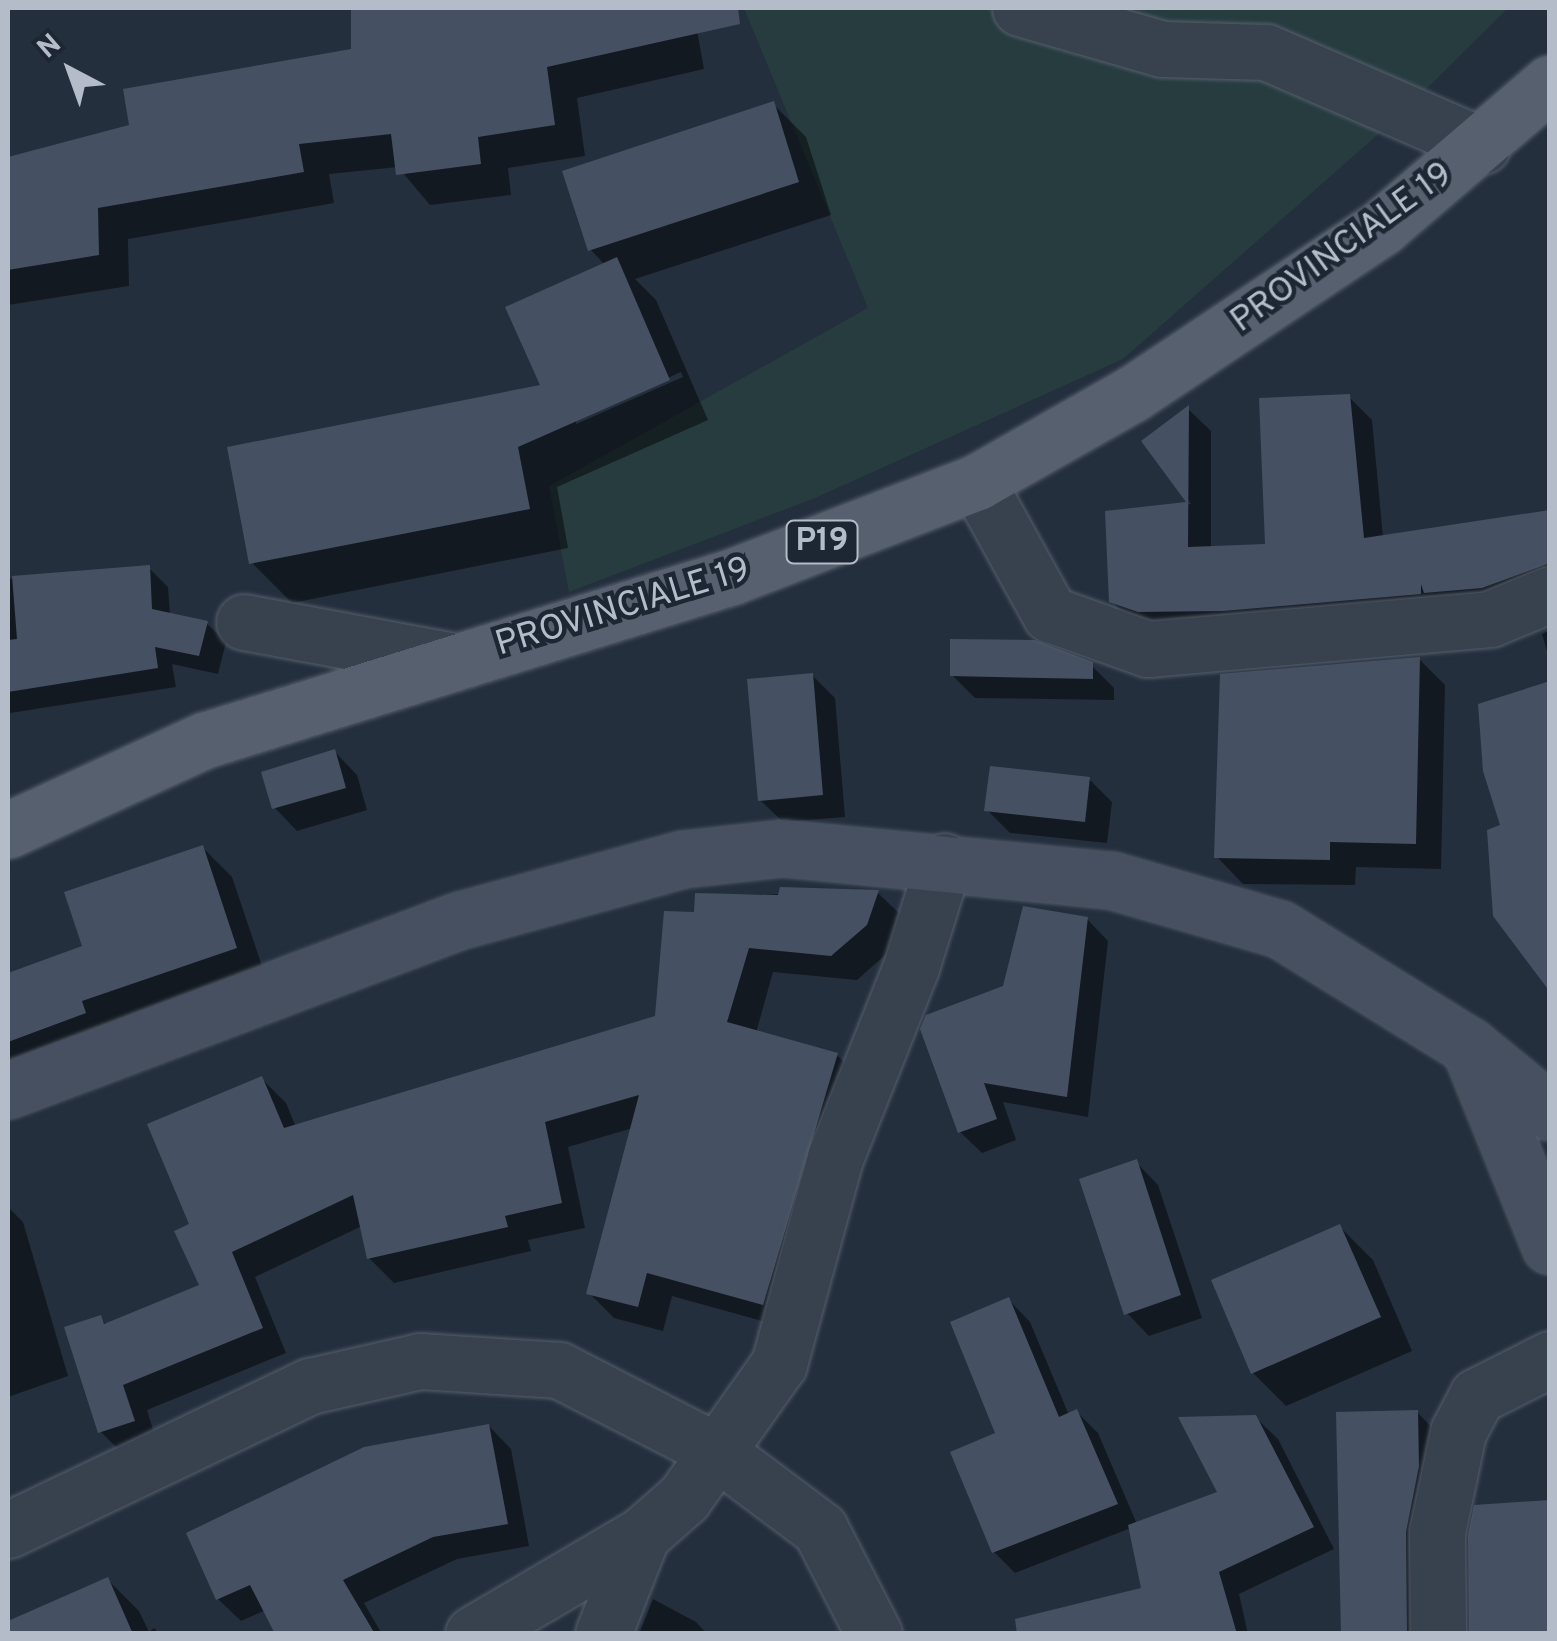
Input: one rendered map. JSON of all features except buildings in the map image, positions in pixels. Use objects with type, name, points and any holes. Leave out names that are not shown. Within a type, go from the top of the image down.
[{"type":"main road","name":"PROVINCIALE 19","points":[[8,830],[205,740],[731,577],[976,482],[1132,394],[1382,227],[1483,146],[1550,83]]},
{"type":"street","points":[[1020,8],[1162,48],[1266,52],[1483,146]]},
{"type":"street","points":[[976,482],[1050,614],[1148,648],[1490,619],[1550,594]]},
{"type":"street","points":[[244,622],[454,661]]},
{"type":"street","points":[[8,1090],[461,920],[683,860],[782,848],[1111,880],[1280,929],[1469,1046],[1550,1112]]},
{"type":"street","points":[[473,1634],[642,1535],[684,1498],[714,1449],[779,1364],[835,1158],[911,967],[944,862]]},
{"type":"street","points":[[1469,1046],[1550,1246]]},
{"type":"street","points":[[1438,1634],[1437,1532],[1458,1432],[1477,1396],[1550,1359]]},
{"type":"street","points":[[8,1530],[310,1386],[420,1361],[559,1370],[714,1449],[820,1529],[874,1634]]},
{"type":"street","points":[[604,1634],[642,1535]]},
{"type":"green space","points":[[744,8],[1508,8],[1400,115],[1123,359],[815,498],[569,592],[549,486],[868,308]]}]
